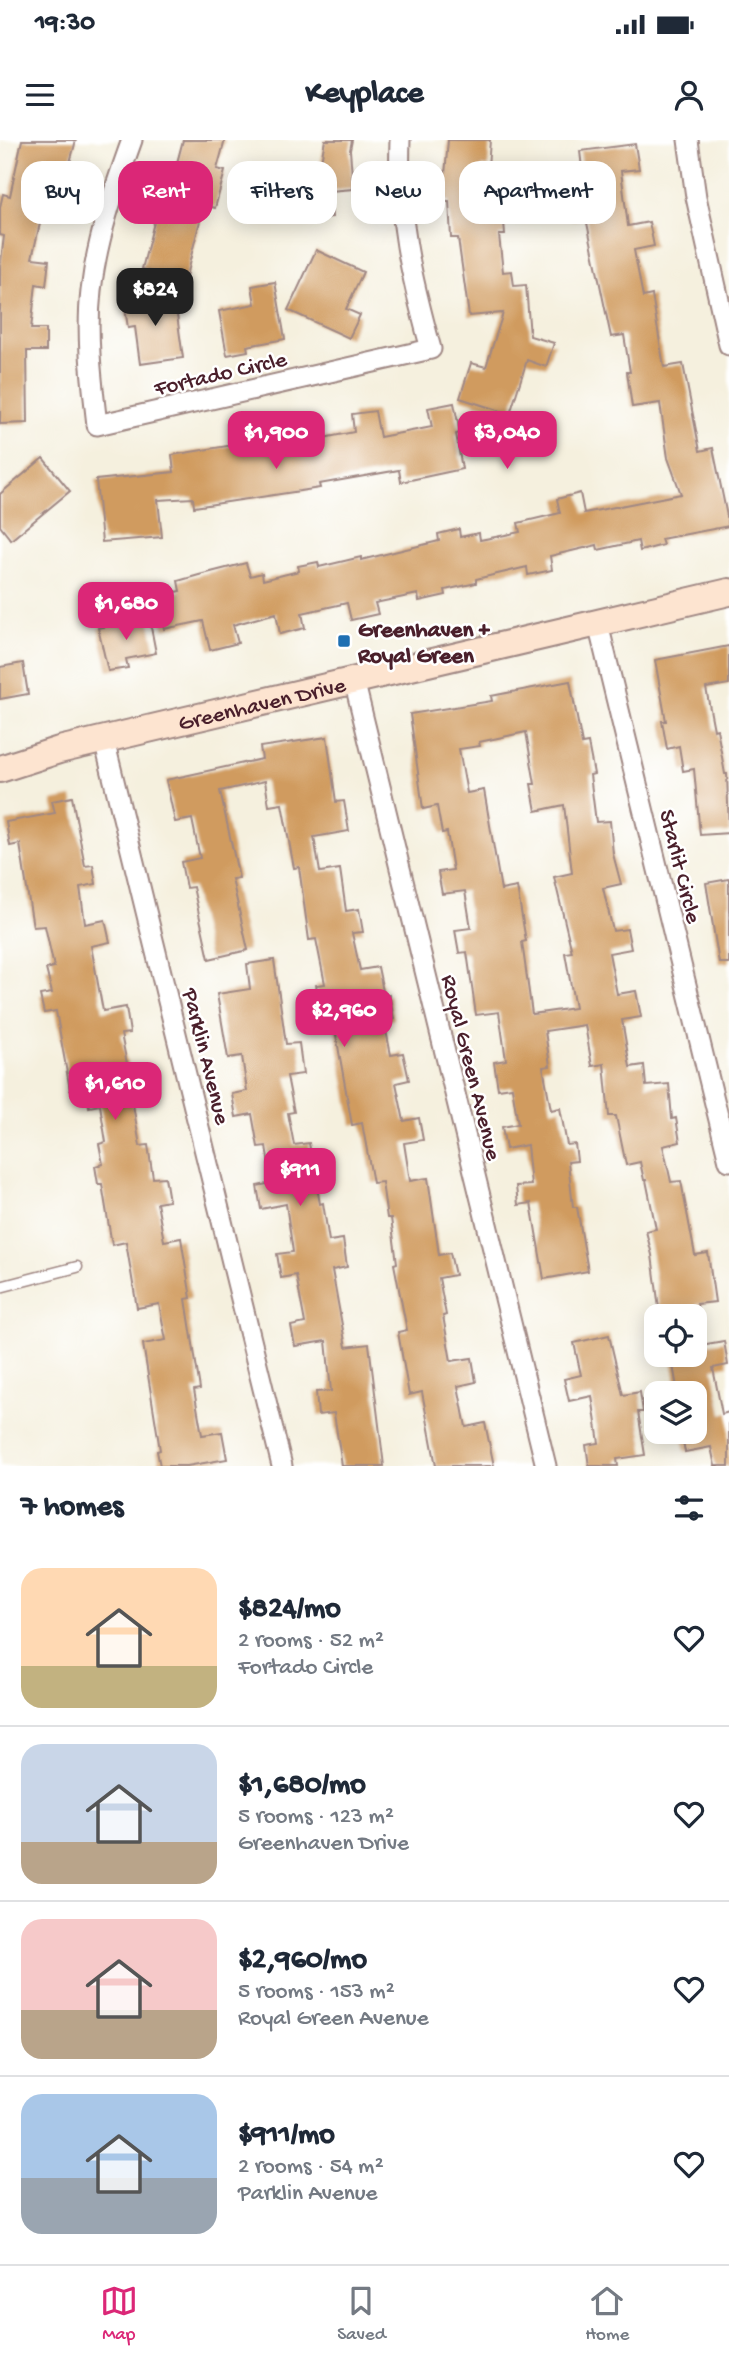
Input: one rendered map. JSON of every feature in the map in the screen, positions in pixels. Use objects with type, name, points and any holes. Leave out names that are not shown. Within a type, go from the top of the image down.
[{"type":"street","name":"Fortado Circle","points":[[132,140],[108,205],[97,248],[91,292],[89,336],[97,425],[431,349],[411,278],[403,228],[399,176],[400,140]]},
{"type":"street","points":[[688,140],[696,197],[729,345]]},
{"type":"street","name":"Greenhaven Drive","points":[[0,769],[59,750],[729,592]]},
{"type":"street","name":"Starlit Circle","points":[[597,624],[729,1161]]},
{"type":"street","name":"Royal Green Avenue","points":[[354,680],[546,1466]]},
{"type":"street","name":"Parklin Avenue","points":[[104,740],[282,1466]]},
{"type":"lane","points":[[0,1287],[77,1267]]},
{"type":"building","points":[[22,140],[76,140],[70,161],[21,161],[21,224],[40,224],[32,258],[49,260],[46,286],[36,284],[31,329],[46,329],[46,351],[27,351],[28,423],[0,424],[0,269],[4,236],[0,235],[0,207],[3,194],[10,196]]},
{"type":"building","points":[[183,140],[225,140],[217,169],[225,171],[215,208],[213,161],[177,161]]},
{"type":"building","points":[[325,140],[352,140],[351,189],[337,190],[337,161],[321,161]]},
{"type":"building","points":[[448,140],[490,140],[488,161],[459,161],[459,224],[504,224],[505,235],[499,235],[503,272],[512,271],[514,286],[526,285],[530,336],[554,343],[546,367],[527,360],[510,414],[460,398],[471,363],[486,367],[503,313],[469,316],[458,238],[451,238],[449,201],[445,201]]},
{"type":"building","points":[[635,144],[639,169],[621,171],[628,226],[649,222],[654,246],[634,250],[643,297],[652,295],[664,367],[683,364],[700,451],[713,448],[729,526],[661,539],[663,545],[640,551],[638,541],[598,550],[597,545],[550,556],[552,570],[528,575],[527,567],[476,579],[476,583],[445,590],[446,595],[419,601],[418,594],[375,603],[378,614],[351,620],[347,603],[302,613],[305,628],[280,634],[276,613],[233,625],[238,643],[210,650],[203,621],[164,629],[157,596],[180,591],[178,581],[199,575],[246,563],[250,576],[262,573],[263,580],[299,571],[298,566],[318,562],[319,567],[361,557],[361,560],[439,541],[438,534],[459,529],[460,537],[479,533],[480,540],[520,532],[518,523],[560,513],[557,499],[580,493],[584,513],[681,494],[668,458],[660,403],[632,407],[624,335],[611,337],[587,224],[616,224],[616,161],[581,161],[580,151]]},
{"type":"building","points":[[154,224],[199,224],[185,280],[142,269]]},
{"type":"building","points":[[316,250],[363,272],[346,309],[360,315],[349,338],[288,310]]},
{"type":"building","points":[[275,282],[285,339],[247,346],[248,351],[227,355],[219,311],[255,304],[252,286]]},
{"type":"building","points":[[174,294],[183,358],[140,364],[135,327],[128,328],[124,301]]},
{"type":"building","points":[[454,403],[460,433],[456,434],[462,469],[401,482],[399,470],[319,484],[320,488],[194,507],[193,498],[158,500],[162,537],[102,542],[96,480],[174,472],[172,455],[246,443],[271,436],[274,455],[319,447],[318,439],[354,432],[352,414],[375,411],[380,437],[432,427],[428,408]]},
{"type":"building","points":[[43,458],[70,491],[11,540],[0,526],[0,494]]},
{"type":"building","points":[[149,617],[156,653],[126,659],[128,668],[108,671],[98,628]]},
{"type":"building","points":[[729,646],[729,684],[706,688],[714,730],[717,729],[727,774],[729,833],[700,835],[694,769],[683,771],[679,746],[667,749],[662,721],[666,721],[655,660]]},
{"type":"building","points":[[23,663],[28,694],[0,699],[0,667]]},
{"type":"building","points":[[570,681],[582,744],[588,743],[594,774],[590,775],[596,822],[610,821],[613,854],[621,884],[603,888],[613,931],[627,929],[631,949],[609,953],[617,994],[636,991],[641,1017],[622,1020],[630,1067],[644,1065],[646,1086],[669,1084],[672,1119],[676,1118],[680,1142],[663,1146],[671,1182],[681,1181],[695,1255],[708,1253],[715,1302],[658,1304],[646,1231],[656,1229],[646,1180],[640,1162],[626,1165],[616,1116],[609,1116],[604,1064],[592,1066],[585,1025],[545,1031],[550,1066],[543,1067],[551,1110],[560,1108],[567,1145],[575,1144],[577,1161],[568,1162],[573,1207],[577,1207],[588,1271],[544,1279],[531,1203],[518,1205],[516,1186],[531,1185],[527,1145],[506,1149],[502,1127],[518,1124],[512,1087],[498,1089],[494,1062],[506,1060],[499,1012],[476,1015],[467,952],[459,953],[455,930],[471,928],[465,891],[442,894],[438,872],[453,870],[447,832],[442,833],[437,806],[423,809],[410,714],[492,701],[491,696]],"holes":[[[526,732],[535,784],[531,784],[536,811],[564,805],[572,873],[554,877],[572,952],[565,953],[575,1008],[532,1014],[522,942],[526,941],[517,887],[501,890],[484,790],[467,793],[459,749],[480,746],[479,742]]]},
{"type":"building","points":[[327,737],[336,802],[344,801],[349,831],[314,837],[320,872],[340,869],[346,911],[359,909],[363,932],[352,933],[360,970],[378,967],[384,996],[389,995],[394,1019],[384,1021],[391,1055],[403,1053],[409,1080],[396,1083],[404,1121],[419,1118],[423,1140],[404,1143],[410,1181],[428,1178],[439,1255],[450,1253],[455,1275],[439,1278],[451,1361],[472,1358],[476,1382],[458,1386],[466,1427],[485,1423],[494,1466],[436,1466],[422,1392],[409,1395],[398,1332],[407,1330],[394,1264],[397,1263],[391,1218],[387,1218],[382,1182],[373,1183],[362,1123],[352,1125],[330,1001],[320,1003],[316,985],[325,984],[316,939],[309,940],[299,867],[294,868],[282,804],[269,806],[265,781],[220,791],[239,878],[232,879],[248,950],[209,959],[193,887],[186,888],[181,862],[200,858],[192,819],[175,822],[166,780],[262,759],[260,747]]},
{"type":"building","points":[[72,797],[85,866],[93,865],[96,884],[80,887],[85,924],[105,920],[110,942],[91,946],[103,1011],[126,1007],[130,1033],[121,1034],[128,1069],[136,1068],[141,1097],[132,1099],[140,1146],[148,1145],[153,1178],[165,1177],[169,1201],[157,1203],[164,1241],[181,1238],[191,1298],[186,1299],[200,1389],[194,1390],[202,1435],[222,1432],[227,1459],[187,1466],[160,1466],[157,1451],[160,1450],[143,1344],[166,1340],[159,1304],[137,1308],[126,1242],[112,1245],[102,1184],[98,1184],[95,1166],[103,1164],[99,1144],[106,1142],[100,1105],[89,1107],[86,1087],[70,1090],[56,1011],[44,1013],[40,995],[52,993],[46,969],[54,967],[45,926],[33,927],[20,844],[10,846],[6,822],[55,813],[52,801]]},
{"type":"building","points":[[729,879],[729,963],[719,963],[706,883]]},
{"type":"building","points":[[274,960],[286,1044],[299,1043],[303,1074],[287,1076],[294,1112],[288,1113],[294,1145],[309,1143],[329,1241],[343,1239],[347,1267],[332,1270],[346,1347],[369,1344],[384,1466],[342,1466],[334,1413],[318,1415],[316,1392],[331,1391],[326,1341],[295,1346],[291,1326],[305,1323],[296,1275],[281,1278],[277,1254],[293,1252],[286,1204],[261,1209],[257,1186],[272,1183],[266,1146],[258,1147],[252,1114],[236,1117],[232,1094],[247,1091],[242,1056],[228,1058],[217,994],[250,989],[247,964]]},
{"type":"building","points":[[609,1335],[623,1395],[640,1392],[643,1412],[638,1412],[645,1455],[617,1459],[618,1466],[589,1466],[586,1445],[599,1443],[592,1396],[569,1401],[564,1379],[581,1375],[574,1343]]},
{"type":"building","points":[[724,1341],[728,1365],[713,1368],[722,1414],[729,1412],[729,1466],[715,1466],[711,1447],[685,1452],[683,1444],[707,1444],[707,1381],[676,1381],[673,1367],[707,1367],[707,1344]]},
{"type":"place","name":"Greenhaven + Royal Green","points":[[344,641]]}]
